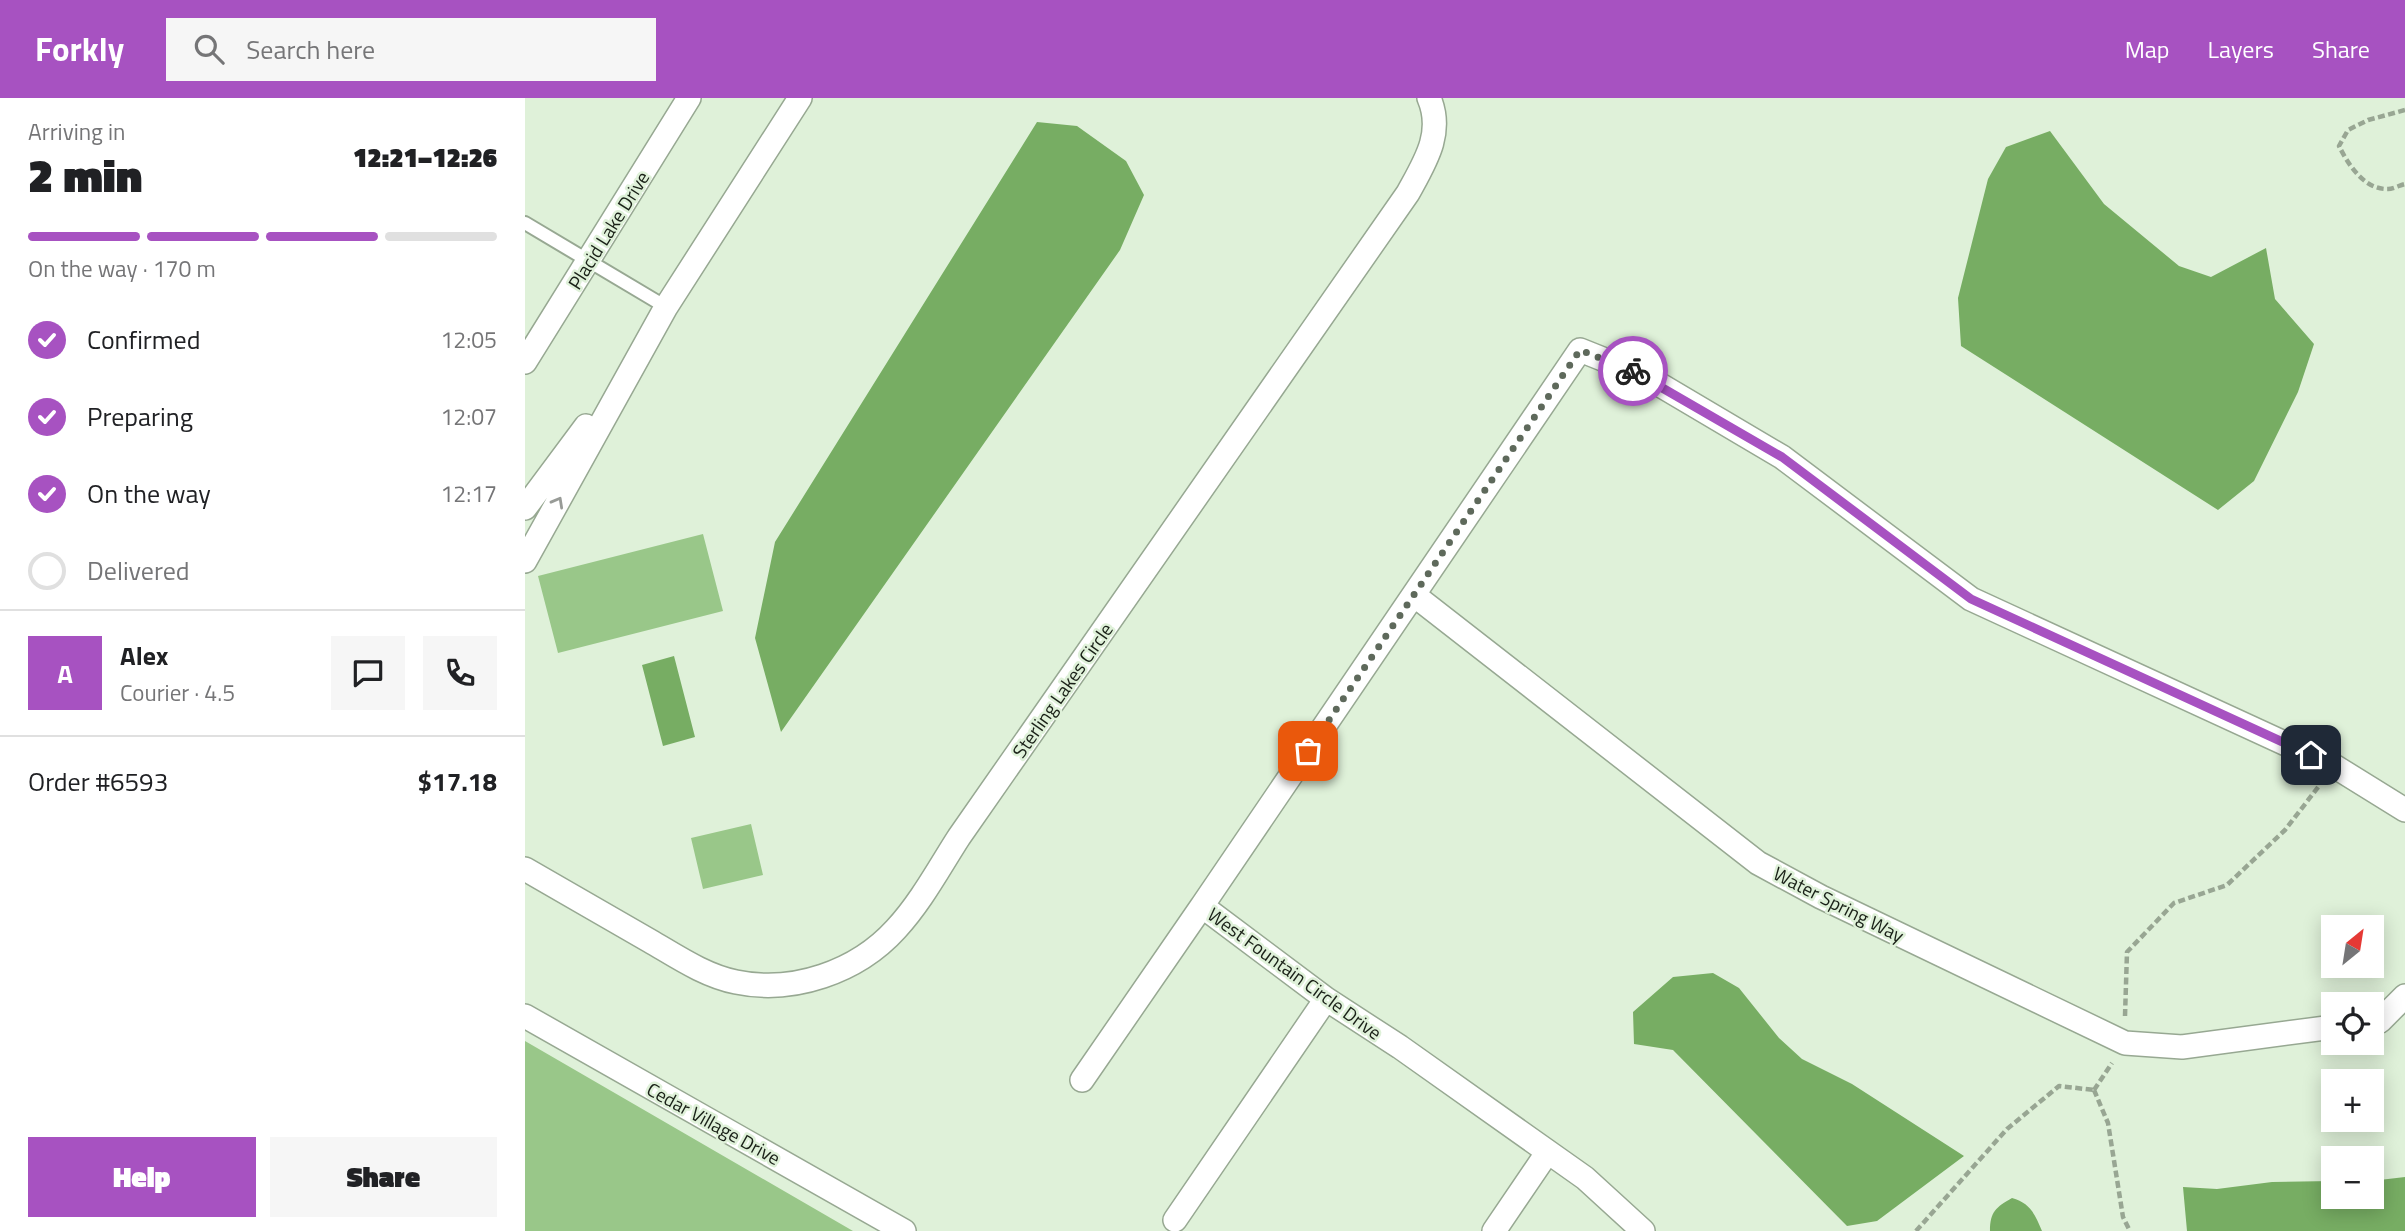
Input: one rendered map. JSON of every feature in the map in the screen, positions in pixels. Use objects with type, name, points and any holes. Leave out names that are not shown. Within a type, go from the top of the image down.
[{"type":"street","name":"Placid Lake Drive","points":[[525,362],[689,98]]},
{"type":"street","points":[[525,561],[666,307],[800,98]]},
{"type":"street","name":"Sterling Lakes Circle","points":[[525,869],[691,964],[733,981],[777,985],[821,977],[862,958],[880,945],[910,913],[959,837],[1408,193],[1430,154],[1435,132],[1434,110],[1429,98]]},
{"type":"street","name":"West Fountain Circle Drive","points":[[1643,1231],[1585,1178],[1326,999],[1202,906],[1580,350],[1645,376],[1782,457],[1971,599],[2335,766]]},
{"type":"street","points":[[525,508],[640,354]]},
{"type":"street","name":"Water Spring Way","points":[[1414,595],[1758,863],[1821,897],[2125,1042],[2182,1047],[2321,1029]]},
{"type":"street","points":[[2335,766],[2405,810]]},
{"type":"street","points":[[1082,1080],[1202,906]]},
{"type":"street","points":[[2384,1017],[2405,996]]},
{"type":"street","points":[[1175,1220],[1326,999]]},
{"type":"street","name":"Cedar Village Drive","points":[[525,1016],[904,1231]]},
{"type":"street","points":[[1494,1231],[1547,1153]]},
{"type":"lane","points":[[525,223],[666,307]]},
{"type":"path","points":[[2405,110],[2368,120],[2348,130],[2339,146],[2349,166],[2367,183],[2388,189],[2405,184]]},
{"type":"path","points":[[2094,1090],[2125,1042],[2127,952],[2174,903],[2227,885],[2285,830],[2335,766]]},
{"type":"path","points":[[1916,1231],[2007,1129],[2059,1086],[2094,1090]]},
{"type":"path","points":[[2094,1090],[2108,1123],[2123,1217],[2130,1231]]},
{"type":"shaded area","points":[[1037,122],[1077,126],[1126,161],[1144,195],[1120,250],[781,732],[755,638],[775,542]]},
{"type":"shaded area","points":[[2050,131],[2104,204],[2179,266],[2211,277],[2266,248],[2275,299],[2314,344],[2298,392],[2254,481],[2218,510],[1961,346],[1958,298],[1988,179],[2006,147]]},
{"type":"shaded area","points":[[703,534],[723,611],[558,653],[538,576]]},
{"type":"shaded area","points":[[674,656],[695,737],[663,746],[642,665]]},
{"type":"shaded area","points":[[751,824],[763,875],[703,889],[691,838]]},
{"type":"shaded area","points":[[1713,973],[1739,988],[1779,1038],[1802,1059],[1852,1084],[1964,1156],[1877,1221],[1847,1226],[1673,1050],[1634,1044],[1633,1012],[1673,977]]},
{"type":"shaded area","points":[[525,1041],[853,1231],[525,1231]]},
{"type":"shaded area","points":[[2405,1177],[2405,1231],[2187,1231],[2183,1187],[2217,1189],[2272,1182],[2321,1181],[2321,1209],[2384,1209],[2384,1179]]},
{"type":"shaded area","points":[[2012,1198],[2031,1210],[2042,1231],[1990,1231],[1995,1211]]},
{"type":"way so far","points":[[1308,751],[1580,350],[1633,371]]},
{"type":"route","points":[[1633,371],[1782,457],[1971,599],[2311,755]]}]
